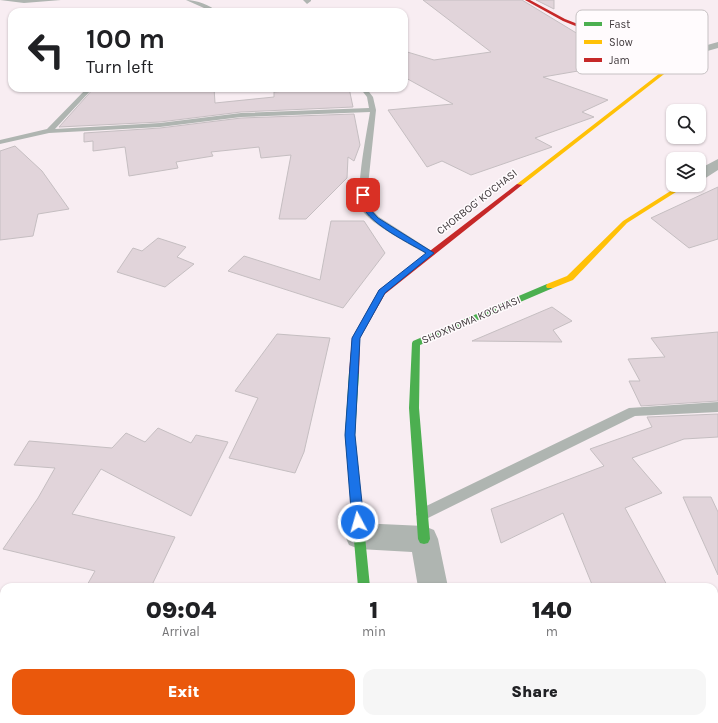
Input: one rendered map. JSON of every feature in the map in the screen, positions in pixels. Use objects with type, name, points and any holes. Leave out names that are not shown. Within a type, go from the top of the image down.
[{"type":"street","points":[[527,0],[576,25]]},
{"type":"street","points":[[708,48],[718,45]]},
{"type":"street","name":"CHORBOG' KO'CHASI","points":[[364,583],[350,435],[356,338],[382,292],[661,74]]},
{"type":"street","points":[[706,172],[718,164]]},
{"type":"street","name":"SHOXNOMA KO'CHASI","points":[[423,527],[414,408],[416,343],[570,278],[625,222],[673,192]]},
{"type":"street","points":[[359,536],[423,527],[432,583]]},
{"type":"lane","points":[[2,0],[24,2],[59,0]]},
{"type":"lane","points":[[188,0],[210,8]]},
{"type":"lane","points":[[49,131],[86,92]]},
{"type":"lane","points":[[366,92],[370,97],[373,110],[363,195],[366,209],[376,219],[431,253]]},
{"type":"lane","points":[[0,142],[49,131],[160,125],[241,114],[373,110]]},
{"type":"lane","points":[[423,527],[633,411],[718,407]]},
{"type":"building","points":[[423,0],[522,0],[576,33],[576,71],[543,77],[608,100],[582,112],[594,117],[535,138],[552,147],[471,175],[442,161],[427,167],[388,110],[453,104],[408,79],[408,52],[434,60],[491,52]]},
{"type":"building","points":[[536,0],[554,0],[554,9]]},
{"type":"building","points":[[90,92],[214,92],[215,103],[274,97],[274,92],[350,92],[353,107],[241,112],[160,122],[59,127]]},
{"type":"building","points":[[354,114],[360,145],[354,161],[348,157],[347,178],[306,219],[279,219],[291,155],[261,158],[259,147],[211,152],[213,156],[176,162],[178,168],[129,176],[125,147],[93,151],[93,141],[84,142],[84,133],[160,128],[241,118]]},
{"type":"building","points":[[15,146],[42,171],[69,209],[38,214],[33,236],[0,240],[0,151]]},
{"type":"building","points":[[718,187],[718,239],[689,248],[651,218]]},
{"type":"building","points":[[331,221],[364,221],[385,253],[343,308],[228,271],[244,256],[320,280]]},
{"type":"building","points":[[158,238],[186,247],[177,257],[194,264],[165,287],[117,272],[133,248],[142,251]]},
{"type":"building","points":[[552,307],[572,321],[553,330],[562,342],[472,341]]},
{"type":"building","points":[[718,332],[718,401],[641,406],[629,381],[640,381],[628,359],[665,357],[651,338]]},
{"type":"building","points":[[277,334],[330,338],[304,452],[295,473],[229,458],[258,398],[235,391]]},
{"type":"building","points":[[718,414],[718,437],[684,439],[632,458],[662,493],[625,508],[666,583],[591,583],[563,513],[501,543],[491,509],[604,466],[590,449],[652,427],[647,417]]},
{"type":"building","points":[[158,428],[191,443],[196,435],[228,442],[191,516],[101,469],[72,514],[175,537],[153,583],[88,583],[95,571],[3,549],[38,498],[55,468],[14,465],[29,441],[112,448],[126,433],[145,442]]},
{"type":"building","points":[[683,497],[711,497],[718,512],[718,575]]},
{"type":"traffic: fast","points":[[424,539],[414,408],[416,343],[550,286]]},
{"type":"traffic: fast","points":[[354,373],[350,435],[364,583]]},
{"type":"traffic: slow","points":[[519,185],[661,74]]},
{"type":"traffic: slow","points":[[550,286],[570,278],[625,222],[673,192]]},
{"type":"traffic: jam","points":[[527,0],[576,25]]},
{"type":"traffic: jam","points":[[354,373],[356,338],[382,292],[519,185]]},
{"type":"route","points":[[358,522],[350,435],[356,338],[382,292],[431,253],[376,219],[366,209],[363,195]]}]
